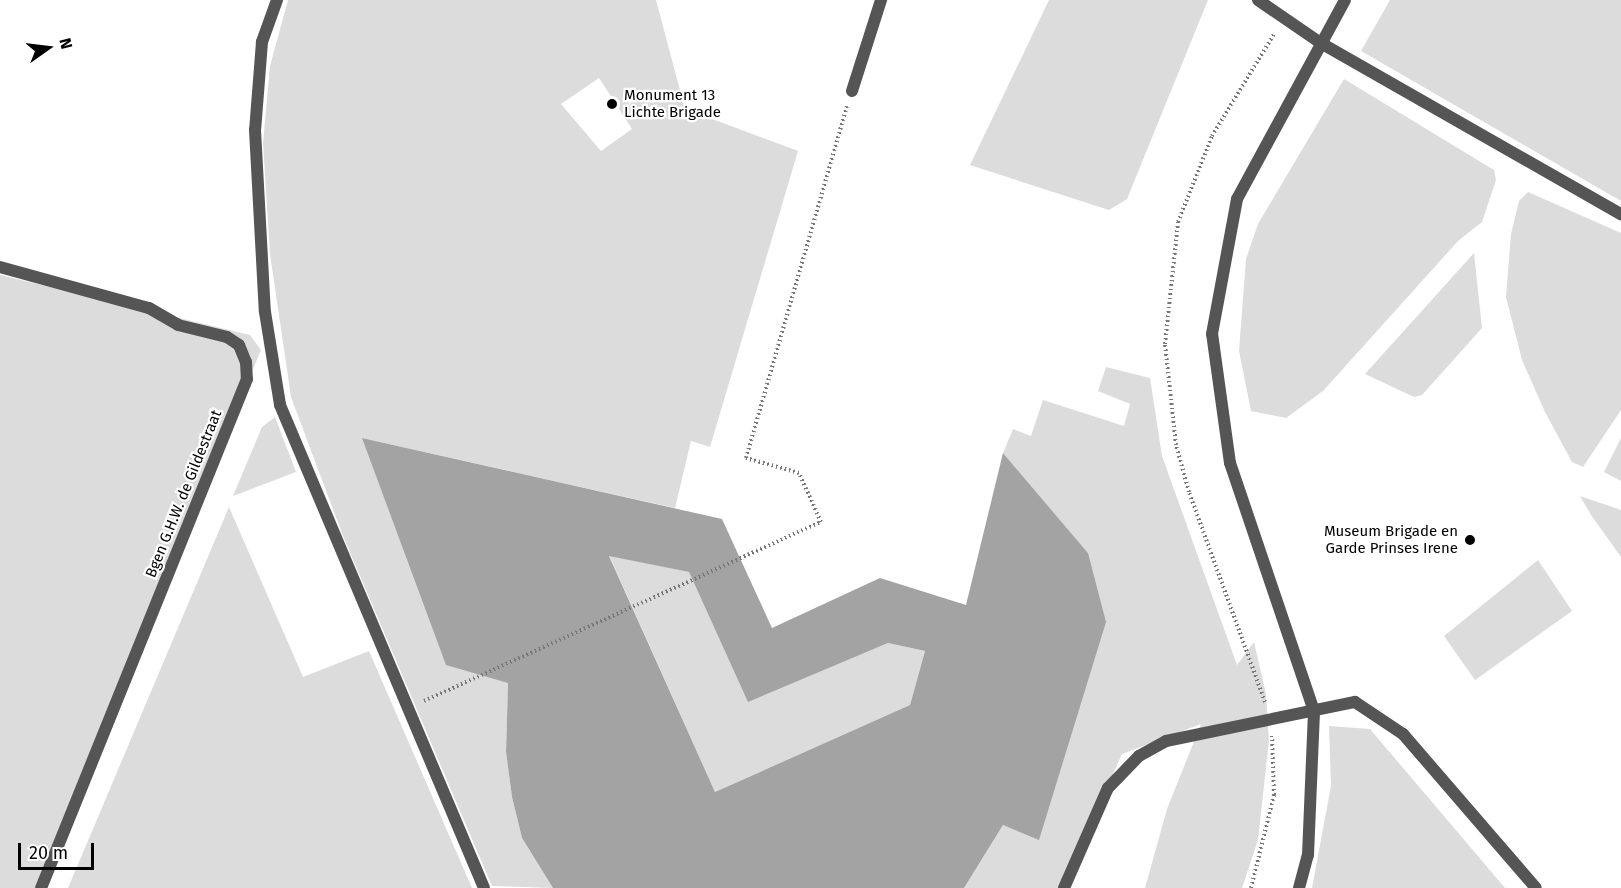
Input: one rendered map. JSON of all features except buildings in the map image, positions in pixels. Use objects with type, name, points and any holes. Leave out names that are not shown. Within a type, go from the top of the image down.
[{"type":"lane","points":[[277,0],[262,42],[255,130],[265,312],[280,405],[406,709],[484,888]]},
{"type":"lane","points":[[852,91],[881,0]]},
{"type":"lane","points":[[1258,0],[1319,42],[1621,214]]},
{"type":"lane","points":[[1299,888],[1308,855],[1314,711],[1230,463],[1212,334],[1237,199],[1319,42],[1345,0]]},
{"type":"lane","name":"Bgen G.H.W. de Gildestraat","points":[[0,267],[150,308],[178,325],[227,337],[240,345],[246,362],[247,379],[41,888]]},
{"type":"lane","points":[[1064,888],[1108,788],[1139,756],[1166,741],[1355,702],[1403,734],[1536,888]]},
{"type":"path","points":[[406,709],[820,522],[799,473],[746,458],[852,91]]},
{"type":"shaded area","points":[[288,0],[656,0],[685,109],[798,151],[710,447],[691,441],[675,508],[362,438],[508,683],[506,752],[512,797],[522,838],[553,888],[492,886],[343,536],[291,397],[270,254],[263,143],[270,66]],"holes":[[[599,78],[632,129],[601,151],[561,104]]]},
{"type":"shaded area","points":[[1049,0],[1208,0],[1127,199],[1109,210],[970,165]]},
{"type":"shaded area","points":[[1390,0],[1621,0],[1621,201],[1361,51]]},
{"type":"shaded area","points":[[1344,79],[1494,170],[1496,180],[1482,222],[1458,241],[1323,391],[1286,418],[1251,411],[1239,351],[1246,259],[1258,224]]},
{"type":"shaded area","points":[[1528,192],[1621,233],[1621,410],[1583,467],[1572,462],[1545,412],[1522,360],[1506,297],[1511,234],[1519,201]]},
{"type":"shaded area","points":[[1474,253],[1482,328],[1422,395],[1414,397],[1365,374]]},
{"type":"shaded area","points":[[0,275],[250,335],[261,350],[36,888],[0,888]]},
{"type":"shaded area","points":[[1106,367],[1150,378],[1162,456],[1237,665],[1254,642],[1266,694],[1269,741],[1258,840],[1242,888],[1145,888],[1167,809],[1201,724],[1122,754],[1062,888],[964,888],[1003,825],[1039,839],[1088,553],[1003,453],[1013,429],[1031,436],[1043,400],[1124,426],[1130,404],[1098,391]]},
{"type":"shaded area","points":[[275,417],[296,472],[233,496],[262,427]]},
{"type":"shaded area","points":[[362,438],[722,519],[772,628],[880,578],[966,605],[1003,453],[1088,553],[1106,622],[1039,840],[1003,825],[964,888],[553,888],[522,838],[512,797],[506,752],[508,683],[446,665]],"holes":[[[609,556],[689,572],[748,702],[888,643],[925,651],[910,705],[715,792]]]},
{"type":"shaded area","points":[[1621,438],[1621,481],[1604,472]]},
{"type":"shaded area","points":[[1580,496],[1621,510],[1621,557],[1591,515]]},
{"type":"shaded area","points":[[229,507],[303,677],[369,651],[472,888],[68,888]]},
{"type":"shaded area","points":[[609,555],[689,572],[748,701],[888,643],[925,651],[910,705],[715,792]]},
{"type":"shaded area","points":[[1538,560],[1572,611],[1475,680],[1444,636]]},
{"type":"shaded area","points":[[1329,726],[1370,729],[1505,888],[1312,888],[1331,786]]},
{"type":"place","name":"Monument 13 Lichte Brigade","points":[[612,104]]},
{"type":"place","name":"Museum Brigade en Garde Prinses Irene","points":[[1470,540]]}]
